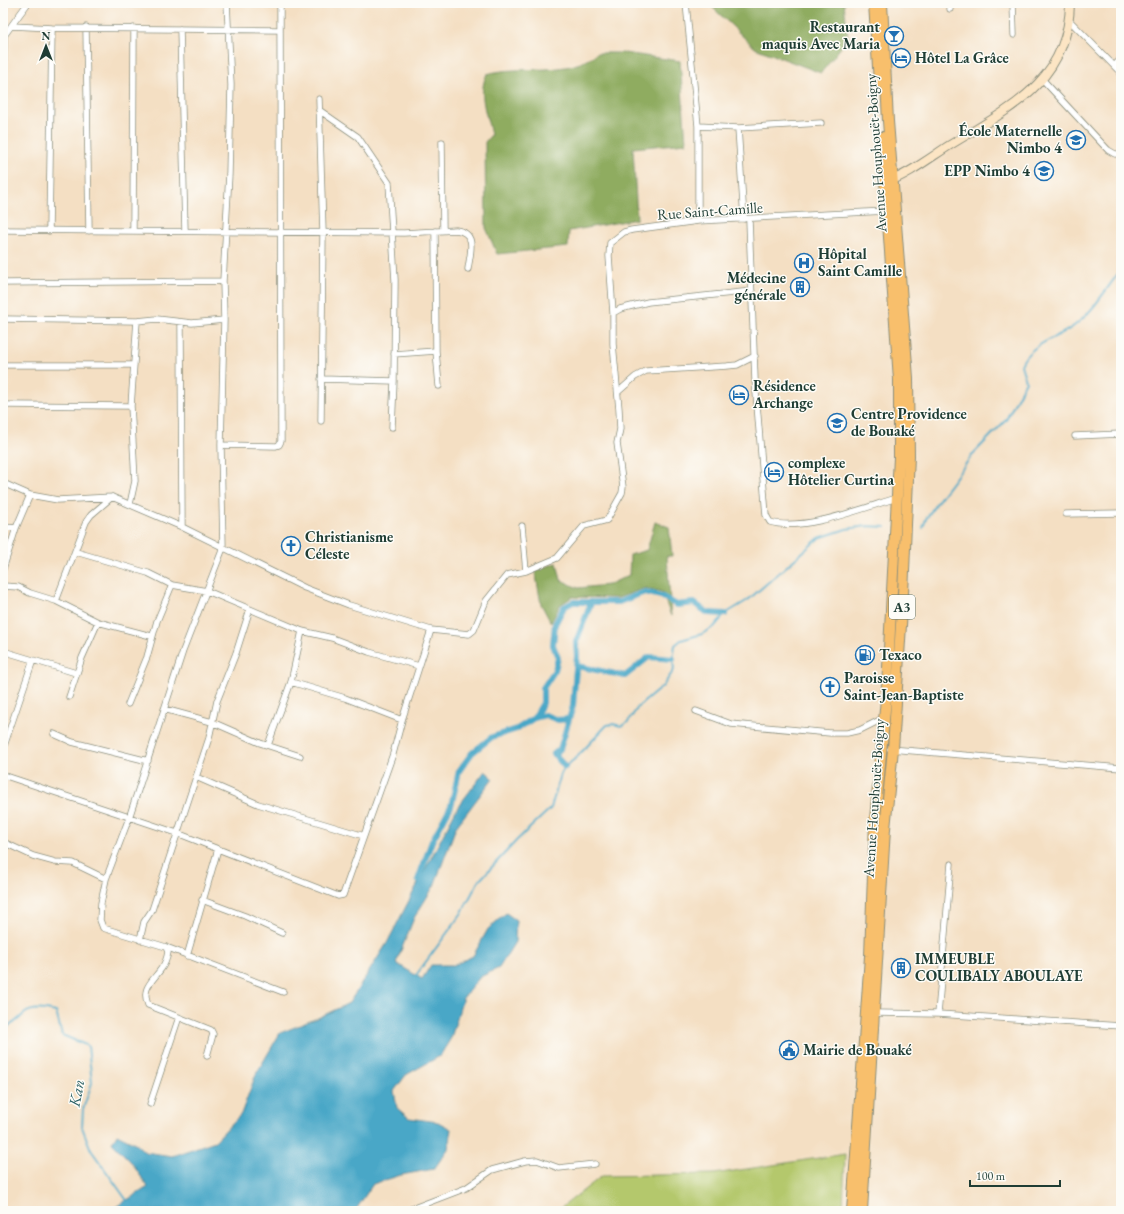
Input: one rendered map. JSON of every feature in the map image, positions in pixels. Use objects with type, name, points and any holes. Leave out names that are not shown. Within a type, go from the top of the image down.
[{"type":"highway","name":"Avenue Houphouët-Boigny","points":[[862,1211],[885,829],[893,749],[903,594],[909,449],[908,378],[889,182],[874,3]]},
{"type":"highway","name":"Avenue Houphouët-Boigny","points":[[852,1211],[870,956],[875,820],[882,749],[899,456],[899,380],[886,211],[889,182],[882,3]]},
{"type":"street","points":[[3,99],[4,37],[28,3]]},
{"type":"street","points":[[227,3],[231,84],[223,281],[224,320],[221,446],[223,548],[183,651],[129,818],[106,879],[101,903],[100,924],[103,928],[166,947],[283,992]]},
{"type":"street","points":[[221,446],[276,446],[280,443],[280,3]]},
{"type":"street","points":[[686,3],[698,126],[698,221]]},
{"type":"street","points":[[1012,3],[1014,35]]},
{"type":"street","points":[[889,182],[1017,105],[1043,80],[1057,60],[1070,22],[1070,3]]},
{"type":"street","points":[[1070,22],[1121,73]]},
{"type":"street","points":[[12,26],[52,28],[228,28],[280,30]]},
{"type":"street","points":[[86,27],[89,231]]},
{"type":"street","points":[[48,231],[52,28]]},
{"type":"street","points":[[133,231],[134,28]]},
{"type":"street","points":[[180,29],[185,232]]},
{"type":"street","points":[[1114,66],[1121,58]]},
{"type":"street","points":[[1043,80],[1108,150],[1115,154],[1121,154]]},
{"type":"street","points":[[319,99],[323,233],[321,422]]},
{"type":"street","points":[[319,110],[358,137],[386,177],[390,190],[395,280],[392,427]]},
{"type":"street","points":[[698,126],[738,128],[821,123]]},
{"type":"street","points":[[738,128],[752,291],[759,440],[766,515],[770,522],[780,525],[803,525],[897,498]]},
{"type":"street","points":[[442,142],[443,230]]},
{"type":"street","name":"Rue Saint-Camille","points":[[613,313],[609,256],[610,243],[624,232],[698,221],[746,220],[886,211]]},
{"type":"street","points":[[3,230],[281,233],[456,230],[468,234],[471,243],[468,269]]},
{"type":"street","points":[[435,231],[436,351],[439,386]]},
{"type":"street","points":[[3,283],[223,281]]},
{"type":"street","points":[[3,483],[30,495],[58,500],[112,497],[182,527],[305,588],[349,605],[431,630],[469,634],[474,630],[486,601],[506,575],[526,571],[557,558],[584,526],[603,522],[610,516],[622,493],[623,487],[617,443],[620,429],[613,344],[613,313],[620,309],[648,302],[752,291]]},
{"type":"street","points":[[3,319],[137,321],[157,319],[181,323],[224,320]]},
{"type":"street","points":[[130,504],[135,480],[131,406],[137,321]]},
{"type":"street","points":[[181,323],[182,527]]},
{"type":"street","points":[[394,354],[436,351]]},
{"type":"street","points":[[618,392],[635,377],[646,371],[737,365],[755,356]]},
{"type":"street","points":[[3,365],[134,366]]},
{"type":"street","points":[[321,379],[394,381]]},
{"type":"street","points":[[3,405],[131,406]]},
{"type":"street","points":[[1075,436],[1121,434]]},
{"type":"street","points":[[3,570],[16,528],[30,495]]},
{"type":"street","points":[[56,601],[76,552],[86,522],[91,515],[112,497]]},
{"type":"street","points":[[1066,514],[1121,513]]},
{"type":"street","points":[[522,526],[526,571]]},
{"type":"street","points":[[3,527],[16,528]]},
{"type":"street","points":[[76,552],[148,573],[172,585],[207,591],[302,632],[332,638],[369,652],[419,666]]},
{"type":"street","points":[[128,704],[147,657],[151,636],[172,585]]},
{"type":"street","points":[[3,586],[18,587],[30,593],[56,601],[98,622],[151,636]]},
{"type":"street","points":[[140,940],[144,922],[152,910],[196,777],[217,701],[236,653],[250,609]]},
{"type":"street","points":[[69,697],[76,673],[94,628],[98,622]]},
{"type":"street","points":[[3,775],[177,834],[341,896],[343,895],[393,754],[402,720],[431,630]]},
{"type":"street","points":[[268,745],[291,682],[302,632]]},
{"type":"street","points":[[3,651],[76,673]]},
{"type":"street","points":[[3,749],[33,660]]},
{"type":"street","points":[[291,682],[345,698],[402,720]]},
{"type":"street","points":[[164,709],[212,722],[268,745],[300,756]]},
{"type":"street","points":[[696,711],[731,724],[830,733],[853,731],[884,718]]},
{"type":"street","points":[[54,734],[72,742],[148,761]]},
{"type":"street","points":[[882,749],[1121,768]]},
{"type":"street","points":[[196,777],[258,804],[364,836]]},
{"type":"street","points":[[3,842],[33,856],[54,862],[73,863],[106,879]]},
{"type":"street","points":[[187,956],[218,849]]},
{"type":"street","points":[[938,1014],[951,864]]},
{"type":"street","points":[[202,900],[245,916],[282,933]]},
{"type":"street","points":[[166,947],[168,952],[166,960],[161,970],[147,987],[145,998],[148,1005],[211,1030],[213,1034],[207,1056]]},
{"type":"street","points":[[875,1013],[938,1014],[1121,1026]]},
{"type":"street","points":[[150,1104],[179,1017]]},
{"type":"street","points":[[406,1211],[466,1188],[492,1170],[525,1161],[537,1160],[559,1168],[595,1164]]},
{"type":"green space","points":[[708,3],[844,3],[848,38],[821,73],[755,48]]},
{"type":"green space","points":[[597,53],[624,53],[680,61],[686,143],[633,148],[637,219],[569,231],[568,247],[497,254],[486,228],[485,142],[491,135],[485,112],[483,96],[484,81],[487,74],[500,71],[559,68],[586,61]]},
{"type":"green space","points":[[655,522],[669,527],[672,556],[667,556],[671,616],[662,592],[645,588],[618,598],[572,597],[560,605],[551,623],[541,604],[535,570],[557,563],[561,580],[578,588],[608,585],[629,575],[630,555],[647,550]]},
{"type":"green space","points":[[845,1154],[843,1211],[557,1211],[602,1176],[714,1174]]},
{"type":"water","points":[[485,771],[493,778],[456,827],[434,886],[414,918],[396,963],[422,979],[431,965],[454,965],[473,956],[488,929],[506,913],[516,920],[515,942],[499,968],[480,977],[463,998],[451,1038],[440,1056],[406,1075],[394,1091],[397,1108],[409,1118],[438,1122],[451,1129],[448,1149],[434,1169],[401,1175],[373,1184],[355,1211],[120,1211],[114,1208],[148,1187],[131,1162],[112,1143],[117,1134],[135,1143],[145,1152],[172,1156],[215,1141],[241,1114],[256,1074],[280,1033],[320,1017],[349,1003],[387,943],[457,808]]},
{"type":"waterway","points":[[923,528],[926,519],[937,502],[974,453],[1006,420],[1026,381],[1021,365],[1025,358],[1036,347],[1079,322],[1092,309],[1121,270]]},
{"type":"waterway","points":[[414,978],[461,914],[478,882],[517,840],[551,808],[561,774],[565,767],[576,758],[607,725],[613,724],[621,726],[628,722],[638,707],[663,686],[674,670],[673,659],[675,645],[681,640],[702,634],[714,627],[725,614],[748,600],[819,538],[846,529],[867,526],[886,527]]},
{"type":"waterway","points":[[534,718],[543,703],[543,688],[555,670],[558,658],[553,645],[555,624],[564,607],[573,602],[619,602],[645,592],[661,596],[677,605],[694,603],[708,613],[725,614]]},
{"type":"waterway","points":[[565,767],[554,754],[560,749],[573,706],[577,656],[576,642],[591,603]]},
{"type":"waterway","points":[[577,666],[625,676],[649,657],[673,659]]},
{"type":"waterway","points":[[418,880],[432,841],[451,806],[459,771],[472,753],[492,737],[517,729],[534,718],[545,715],[558,720],[569,719]]},
{"type":"waterway","name":"Kan","points":[[3,1022],[8,1026],[31,1010],[48,1010],[56,1012],[62,1035],[88,1046],[92,1083],[83,1109],[82,1127],[91,1150],[128,1202]]},
{"type":"place","name":"Restaurant maquis Avec Maria","points":[[894,36]]},
{"type":"place","name":"Hôtel La Grâce","points":[[901,58]]},
{"type":"place","name":"École Maternelle Nimbo 4","points":[[1076,140]]},
{"type":"place","name":"EPP Nimbo 4","points":[[1044,171]]},
{"type":"place","name":"Hôpital Saint Camille","points":[[804,263]]},
{"type":"place","name":"Médecine générale","points":[[800,287]]},
{"type":"place","name":"Résidence Archange","points":[[739,395]]},
{"type":"place","name":"Centre Providence de Bouaké","points":[[837,423]]},
{"type":"place","name":"complexe Hôtelier Curtina","points":[[774,472]]},
{"type":"place","name":"Christianisme Céleste","points":[[291,546]]},
{"type":"place","name":"Texaco","points":[[865,655]]},
{"type":"place","name":"Paroisse Saint-Jean-Baptiste","points":[[830,687]]},
{"type":"place","name":"IMMEUBLE COULIBALY ABOULAYE","points":[[901,968]]},
{"type":"place","name":"Mairie de Bouaké","points":[[789,1050]]}]
